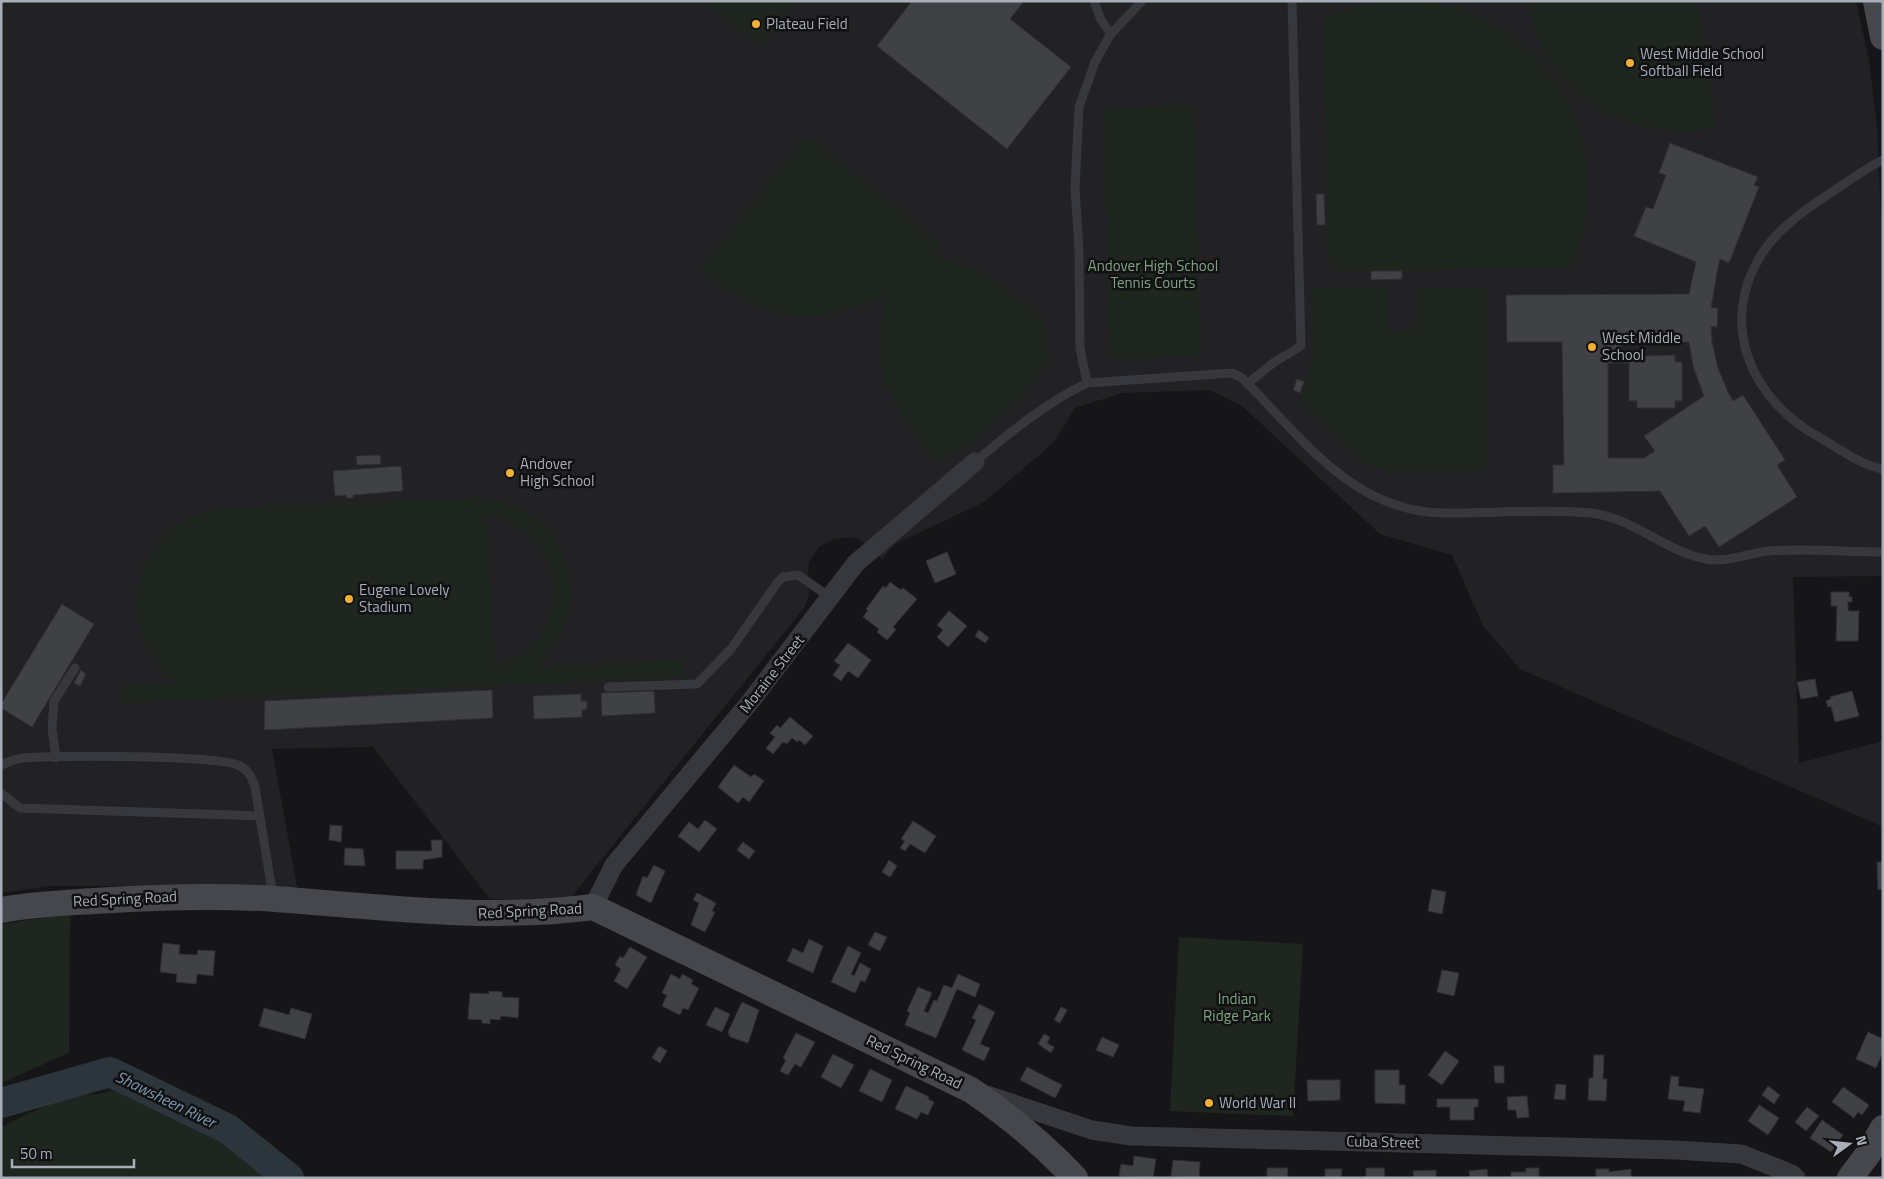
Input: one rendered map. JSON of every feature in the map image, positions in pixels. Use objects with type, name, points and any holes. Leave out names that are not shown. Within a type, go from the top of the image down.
[{"type":"main road","points":[[1876,1],[1883,37]]},
{"type":"main road","name":"Red Spring Road","points":[[1,910],[49,903],[168,896],[274,899],[477,915],[565,911],[593,907],[971,1090],[1023,1128],[1075,1178]]},
{"type":"main road","points":[[1850,1178],[1868,1154],[1883,1128]]},
{"type":"street","name":"Moraine Street","points":[[593,907],[614,865],[750,702],[856,563],[975,462]]},
{"type":"street","name":"Cuba Street","points":[[971,1090],[1092,1130],[1131,1136],[1676,1150],[1741,1154],[1766,1162],[1796,1178]]},
{"type":"lane","points":[[1094,1],[1101,20],[1111,34]]},
{"type":"lane","points":[[1087,383],[1080,348],[1079,251],[1074,188],[1075,139],[1079,107],[1096,62],[1111,34],[1142,1]]},
{"type":"lane","points":[[1247,384],[1274,363],[1301,346],[1292,1]]},
{"type":"lane","points":[[1883,160],[1798,214],[1779,232],[1752,271],[1745,295],[1742,320],[1748,359],[1761,386],[1773,402],[1806,430],[1870,466],[1883,469]]},
{"type":"lane","points":[[975,462],[1021,423],[1065,394],[1087,383],[1227,372],[1237,375],[1247,384],[1345,480],[1371,495],[1398,506],[1442,513],[1524,511],[1590,513],[1609,516],[1630,524],[1686,554],[1709,560],[1769,551],[1883,552]]},
{"type":"lane","points":[[608,687],[697,684],[732,649],[776,583],[784,577],[798,575],[831,598]]},
{"type":"lane","points":[[56,758],[52,729],[54,701],[75,668]]},
{"type":"lane","points":[[1,765],[21,758],[200,760],[240,765],[250,774],[260,816],[274,899]]},
{"type":"lane","points":[[1,793],[20,808],[260,816]]},
{"type":"shaded area","name":"Andover High School","points":[[1,1],[1856,1],[1869,60],[1877,126],[1883,264],[1883,576],[1793,577],[1799,763],[1883,741],[1883,827],[1520,669],[1483,626],[1452,555],[1380,534],[1241,405],[1209,390],[1122,393],[1075,408],[1053,443],[984,502],[895,544],[882,559],[859,539],[850,537],[834,539],[819,547],[809,562],[809,596],[804,608],[568,901],[490,899],[373,747],[272,749],[297,887],[50,886],[1,893]]},
{"type":"green space","name":"Plateau Field","points":[[702,1],[797,1],[762,47]]},
{"type":"green space","points":[[1385,1],[1433,3],[1461,9],[1499,27],[1530,51],[1555,80],[1574,114],[1585,151],[1588,190],[1584,229],[1572,268],[1339,271],[1328,261],[1324,17],[1351,8]]},
{"type":"green space","name":"West Middle School Softball Field","points":[[1528,1],[1699,1],[1716,128],[1683,131],[1651,128],[1622,119],[1594,105],[1570,86],[1551,62],[1536,34]]},
{"type":"green space","name":"Andover High School Tennis Courts","points":[[1190,106],[1194,110],[1201,350],[1196,356],[1113,359],[1110,354],[1104,112],[1109,107]]},
{"type":"green space","points":[[801,141],[816,141],[941,244],[934,254],[938,257],[962,263],[984,275],[1020,299],[1043,322],[1047,335],[1049,361],[1028,390],[968,447],[936,461],[896,406],[884,376],[882,360],[882,328],[887,295],[862,306],[837,313],[789,314],[743,299],[721,286],[700,269]]},
{"type":"green space","points":[[1387,287],[1388,331],[1417,330],[1417,288],[1486,288],[1487,470],[1388,470],[1373,467],[1358,458],[1299,402],[1314,355],[1312,288]]},
{"type":"green space","name":"Eugene Lovely Stadium","points":[[478,498],[513,505],[526,511],[545,526],[556,540],[564,555],[569,572],[570,606],[566,622],[557,641],[540,662],[540,667],[683,660],[684,677],[121,703],[121,686],[175,683],[175,680],[153,657],[141,631],[136,604],[140,578],[151,554],[169,533],[193,517],[223,508]],"holes":[[[487,516],[518,527],[539,546],[550,565],[554,586],[553,606],[546,626],[533,644],[516,658],[495,668]]]},
{"type":"green space","points":[[70,914],[69,1053],[1,1083],[1,924]]},
{"type":"green space","name":"Indian Ridge Park","points":[[1179,937],[1303,944],[1293,1116],[1170,1111]]},
{"type":"green space","points":[[117,1087],[130,1088],[192,1113],[213,1130],[233,1139],[250,1150],[271,1178],[1,1178],[1,1127],[54,1103],[78,1096],[108,1092]]},
{"type":"building","points":[[912,1],[1024,1],[1010,19],[1071,67],[1007,149],[877,46]]},
{"type":"building","name":"West Middle School","points":[[1670,143],[1758,177],[1754,185],[1759,187],[1729,263],[1720,259],[1711,308],[1718,308],[1717,327],[1711,326],[1712,342],[1718,368],[1728,392],[1733,401],[1743,395],[1785,460],[1777,465],[1797,497],[1719,547],[1705,526],[1689,536],[1660,491],[1553,493],[1553,465],[1564,465],[1562,342],[1507,342],[1506,295],[1689,294],[1696,262],[1634,236],[1646,207],[1653,209],[1666,175],[1659,173]],"holes":[[[1621,342],[1689,342],[1693,366],[1704,396],[1644,436],[1655,451],[1644,458],[1608,458],[1608,363],[1629,363],[1629,401],[1637,401],[1637,408],[1675,408],[1675,401],[1682,401],[1682,362],[1675,362],[1675,355],[1615,357],[1615,353],[1621,353]]]},
{"type":"building","points":[[1316,194],[1324,194],[1325,225],[1317,225]]},
{"type":"building","points":[[1371,271],[1402,271],[1402,279],[1371,280]]},
{"type":"building","points":[[1297,379],[1304,382],[1300,393],[1293,390]]},
{"type":"building","points":[[380,455],[381,464],[357,465],[356,456]]},
{"type":"building","points":[[401,466],[403,491],[353,495],[353,498],[347,498],[346,495],[335,496],[333,471]]},
{"type":"building","points":[[947,552],[956,574],[935,583],[926,561]]},
{"type":"building","points":[[890,582],[901,590],[903,588],[917,599],[893,627],[896,630],[887,640],[877,632],[879,629],[863,617],[868,610],[866,609],[883,586],[886,588]]},
{"type":"building","points":[[1831,592],[1849,592],[1849,597],[1852,597],[1852,602],[1848,602],[1848,611],[1859,611],[1858,641],[1836,641],[1837,606],[1831,606]]},
{"type":"building","points":[[62,604],[94,624],[32,727],[1,708],[1,704]]},
{"type":"building","points":[[949,611],[967,626],[948,647],[937,637],[943,630],[937,625]]},
{"type":"building","points":[[979,630],[989,638],[985,643],[975,636]]},
{"type":"building","points":[[848,643],[871,660],[858,678],[848,671],[841,681],[833,675],[840,665],[834,661]]},
{"type":"building","points":[[81,670],[86,674],[80,686],[74,683]]},
{"type":"building","points":[[1815,679],[1818,696],[1801,699],[1797,682]]},
{"type":"building","points":[[492,690],[493,718],[264,730],[265,701]]},
{"type":"building","points":[[654,691],[655,713],[602,716],[601,693]]},
{"type":"building","points":[[1852,691],[1859,716],[1835,722],[1831,706],[1828,707],[1826,701],[1831,699],[1830,697]]},
{"type":"building","points":[[581,694],[581,701],[587,701],[587,709],[582,710],[582,717],[534,719],[533,696]]},
{"type":"building","points":[[790,717],[813,736],[805,745],[799,740],[797,742],[792,738],[787,744],[783,742],[773,754],[766,748],[775,737],[770,733],[777,725],[780,728]]},
{"type":"building","points":[[734,765],[751,777],[754,774],[764,781],[749,802],[743,797],[738,803],[718,787]]},
{"type":"building","points":[[705,820],[717,829],[699,852],[678,836],[689,822],[698,829]]},
{"type":"building","points":[[913,821],[936,836],[925,853],[910,844],[905,851],[900,848],[905,841],[901,839]]},
{"type":"building","points":[[330,825],[342,826],[341,842],[329,840]]},
{"type":"building","points":[[431,840],[442,840],[442,857],[423,860],[423,869],[396,869],[396,851],[432,851]]},
{"type":"building","points":[[743,842],[755,851],[749,859],[737,850]]},
{"type":"building","points":[[345,848],[363,849],[365,866],[344,865]]},
{"type":"building","points":[[889,860],[897,866],[890,877],[882,872]]},
{"type":"building","points":[[1877,862],[1883,862],[1883,889],[1878,890]]},
{"type":"building","points":[[654,865],[665,871],[651,903],[636,895],[643,876],[647,878]]},
{"type":"building","points":[[1432,889],[1446,892],[1442,914],[1428,911]]},
{"type":"building","points":[[697,893],[716,903],[712,911],[715,912],[705,932],[691,925],[699,903],[693,900]]},
{"type":"building","points":[[875,932],[887,937],[880,951],[868,945]]},
{"type":"building","points":[[809,939],[823,946],[813,973],[787,961],[793,948],[803,953]]},
{"type":"building","points":[[163,943],[180,945],[179,954],[197,955],[198,950],[215,951],[213,976],[197,974],[196,984],[176,982],[177,974],[160,972]]},
{"type":"building","points":[[848,946],[861,953],[851,974],[854,976],[860,963],[871,969],[865,982],[861,980],[855,993],[831,982]]},
{"type":"building","points":[[630,947],[647,957],[627,989],[614,981],[621,969],[615,965],[620,956],[623,958]]},
{"type":"building","points":[[1442,970],[1459,973],[1454,996],[1437,992]]},
{"type":"building","points":[[671,974],[680,979],[682,974],[693,980],[691,984],[699,988],[688,1010],[683,1008],[680,1015],[662,1006],[667,995],[662,993]]},
{"type":"building","points":[[958,974],[980,984],[975,997],[957,989],[936,1038],[905,1025],[910,1013],[907,1011],[918,987],[932,993],[924,1011],[928,1013],[934,1000],[937,1001],[944,985],[952,988]]},
{"type":"building","points":[[489,991],[502,992],[502,997],[519,998],[518,1018],[501,1016],[500,1020],[490,1019],[490,1024],[482,1023],[482,1020],[468,1019],[470,993],[489,994]]},
{"type":"building","points":[[742,1002],[759,1010],[748,1043],[730,1037],[728,1032]]},
{"type":"building","points":[[979,1004],[995,1012],[980,1044],[990,1048],[984,1061],[962,1050],[976,1020],[972,1018]]},
{"type":"building","points":[[715,1007],[730,1014],[722,1032],[706,1025]]},
{"type":"building","points":[[1061,1007],[1067,1010],[1060,1023],[1054,1020]]},
{"type":"building","points":[[264,1008],[289,1015],[291,1008],[312,1014],[305,1039],[259,1026]]},
{"type":"building","points":[[1868,1032],[1883,1039],[1883,1052],[1876,1068],[1856,1059]]},
{"type":"building","points":[[796,1033],[815,1042],[801,1067],[795,1064],[788,1075],[780,1071],[786,1060],[783,1058]]},
{"type":"building","points":[[1044,1034],[1050,1037],[1047,1043],[1054,1047],[1051,1053],[1038,1044]]},
{"type":"building","points":[[1102,1037],[1119,1045],[1113,1057],[1096,1050]]},
{"type":"building","points":[[659,1046],[667,1051],[660,1063],[652,1058]]},
{"type":"building","points":[[1445,1051],[1459,1061],[1442,1085],[1428,1075]]},
{"type":"building","points":[[833,1054],[854,1065],[841,1088],[821,1077]]},
{"type":"building","points":[[1594,1055],[1604,1055],[1603,1079],[1607,1079],[1606,1101],[1588,1100],[1589,1078],[1593,1078]]},
{"type":"building","points":[[1494,1066],[1504,1066],[1504,1083],[1495,1083]]},
{"type":"building","points":[[1027,1067],[1062,1085],[1055,1098],[1020,1080]]},
{"type":"building","points":[[870,1069],[892,1080],[882,1102],[859,1091]]},
{"type":"building","points":[[1375,1070],[1399,1070],[1399,1085],[1405,1085],[1405,1104],[1375,1103]]},
{"type":"building","points":[[1671,1076],[1679,1077],[1678,1086],[1704,1089],[1700,1113],[1683,1111],[1685,1101],[1668,1099]]},
{"type":"building","points":[[1307,1080],[1340,1080],[1340,1100],[1308,1101]]},
{"type":"building","points":[[1556,1084],[1566,1085],[1565,1100],[1554,1099]]},
{"type":"building","points":[[906,1086],[929,1097],[928,1099],[934,1102],[928,1115],[921,1112],[917,1119],[895,1109]]},
{"type":"building","points":[[1768,1086],[1780,1095],[1774,1104],[1762,1095]]},
{"type":"building","points":[[1843,1087],[1869,1105],[1862,1115],[1858,1112],[1854,1118],[1832,1102]]},
{"type":"building","points":[[1527,1096],[1529,1117],[1517,1118],[1516,1110],[1508,1110],[1507,1097]]},
{"type":"building","points":[[1437,1099],[1478,1099],[1478,1107],[1474,1107],[1474,1120],[1450,1120],[1450,1107],[1437,1107]]},
{"type":"building","points":[[1759,1105],[1779,1118],[1768,1135],[1748,1121]]},
{"type":"building","points":[[1807,1107],[1819,1116],[1806,1131],[1795,1122]]},
{"type":"building","points":[[1822,1120],[1843,1135],[1831,1152],[1810,1138]]},
{"type":"building","points":[[1134,1156],[1156,1159],[1153,1178],[1119,1176],[1121,1164],[1133,1166]]},
{"type":"building","points":[[1173,1160],[1200,1162],[1199,1178],[1171,1176]]},
{"type":"building","points":[[1267,1168],[1288,1168],[1287,1178],[1246,1178],[1267,1177]]},
{"type":"building","points":[[1366,1168],[1384,1168],[1385,1178],[1366,1178]]},
{"type":"building","points":[[1526,1168],[1539,1168],[1539,1178],[1511,1178],[1511,1172],[1526,1172]]},
{"type":"building","points":[[1325,1169],[1342,1169],[1341,1178],[1325,1178]]},
{"type":"building","points":[[1487,1169],[1488,1178],[1470,1178],[1469,1171]]},
{"type":"building","points":[[1596,1169],[1609,1169],[1609,1172],[1631,1169],[1631,1178],[1596,1178]]},
{"type":"building","points":[[1436,1170],[1436,1178],[1414,1178],[1413,1171]]},
{"type":"waterway","name":"Shawsheen River","points":[[1,1103],[110,1072],[228,1129],[289,1178]]},
{"type":"place","name":"Plateau Field","points":[[756,24]]},
{"type":"place","name":"West Middle School Softball Field","points":[[1630,63]]},
{"type":"place","name":"West Middle School","points":[[1592,347]]},
{"type":"place","name":"Andover High School","points":[[510,473]]},
{"type":"place","name":"Eugene Lovely Stadium","points":[[349,599]]},
{"type":"place","name":"World War II","points":[[1209,1103]]}]
